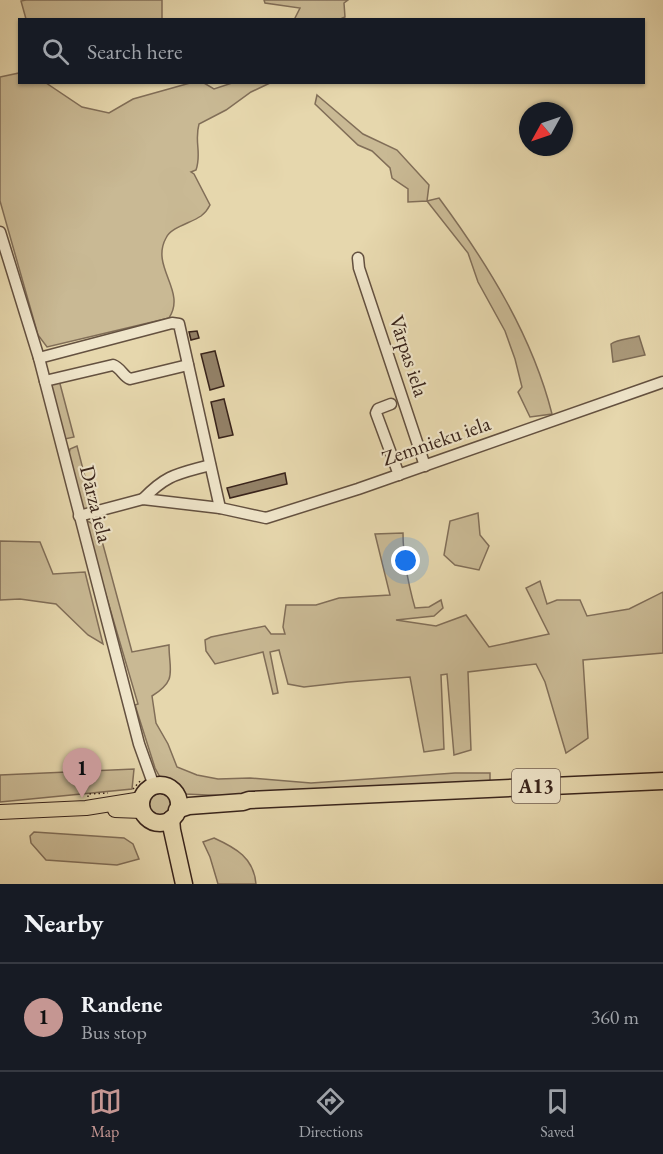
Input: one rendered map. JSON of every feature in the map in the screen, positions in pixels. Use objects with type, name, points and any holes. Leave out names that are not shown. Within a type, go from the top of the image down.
[{"type":"highway","name":"A13","points":[[154,786],[159,785],[170,789],[171,812],[243,797],[249,800],[663,780]]},
{"type":"highway","points":[[154,786],[138,800],[149,819],[171,812],[182,884]]},
{"type":"main road","points":[[0,812],[138,800]]},
{"type":"street","name":"Dārza iela","points":[[0,232],[39,358],[79,516],[146,765],[154,786]]},
{"type":"street","name":"Vārpas iela","points":[[358,258],[359,268],[425,465]]},
{"type":"street","points":[[39,358],[172,323],[179,324],[220,508]]},
{"type":"street","points":[[45,381],[113,365],[118,367],[125,377],[136,379],[188,365]]},
{"type":"street","name":"Zemnieku iela","points":[[143,499],[220,508],[266,518],[399,475],[663,382]]},
{"type":"street","points":[[391,404],[378,409],[376,413],[399,475]]},
{"type":"street","points":[[79,516],[143,499],[160,482],[169,477],[210,465]]},
{"type":"path","points":[[138,800],[146,765]]},
{"type":"path","points":[[87,803],[88,794],[111,793]]},
{"type":"shaded area","points":[[162,0],[162,18],[26,18],[21,1]]},
{"type":"shaded area","points":[[264,0],[348,0],[344,3],[345,17],[343,18],[295,18],[300,8],[265,3]]},
{"type":"shaded area","points":[[18,73],[18,84],[48,84],[82,107],[109,113],[133,99],[186,84],[206,84],[214,89],[229,84],[268,84],[199,124],[198,164],[196,170],[191,172],[210,205],[201,216],[169,234],[162,249],[162,259],[174,298],[169,318],[47,347],[38,335],[0,201],[0,77]]},
{"type":"shaded area","points":[[317,95],[363,134],[397,150],[429,185],[427,201],[408,202],[408,189],[392,178],[390,168],[372,151],[358,145],[315,104]]},
{"type":"shaded area","points":[[439,198],[491,274],[533,356],[552,414],[530,417],[518,392],[522,387],[505,331],[478,282],[468,253],[427,201]]},
{"type":"shaded area","points":[[639,336],[645,355],[613,362],[611,344]]},
{"type":"shaded area","points":[[59,380],[74,437],[65,439],[49,382]]},
{"type":"shaded area","points":[[77,446],[93,508],[82,512],[69,454],[70,449]]},
{"type":"shaded area","points":[[478,513],[480,535],[489,546],[479,570],[455,565],[444,555],[450,521]]},
{"type":"shaded area","points":[[87,521],[98,526],[132,652],[169,645],[169,680],[152,696],[156,723],[177,767],[197,775],[218,779],[250,778],[311,783],[455,773],[490,773],[490,781],[232,796],[184,794],[161,779],[155,768],[135,705],[138,704],[86,527]]},
{"type":"shaded area","points":[[403,533],[406,571],[415,608],[429,607],[441,600],[443,608],[434,616],[396,620],[436,626],[466,615],[489,647],[549,634],[526,588],[540,581],[547,604],[557,600],[580,600],[587,616],[629,609],[663,592],[663,653],[583,660],[588,738],[566,753],[545,682],[536,664],[468,672],[471,750],[454,755],[447,674],[441,675],[444,749],[424,752],[410,677],[304,687],[288,684],[279,650],[270,652],[278,693],[273,694],[263,652],[215,664],[206,651],[205,640],[211,637],[265,626],[271,634],[285,634],[283,627],[286,605],[316,605],[339,598],[390,595],[375,534]]},
{"type":"shaded area","points":[[0,541],[40,542],[53,574],[85,572],[103,644],[88,635],[56,604],[20,599],[0,600]]},
{"type":"shaded area","points":[[134,769],[132,789],[0,802],[0,775]]},
{"type":"shaded area","points":[[159,791],[168,795],[172,804],[168,813],[159,817],[150,813],[146,804],[150,795]]},
{"type":"shaded area","points":[[34,832],[124,838],[133,844],[139,859],[117,865],[46,860],[31,843],[30,836]]},
{"type":"shaded area","points":[[214,838],[236,850],[248,861],[255,875],[256,884],[218,884],[203,842]]},
{"type":"building","points":[[197,331],[199,338],[191,340],[189,332]]},
{"type":"building","points":[[215,351],[224,386],[210,390],[201,354]]},
{"type":"building","points":[[224,399],[233,435],[219,438],[211,402]]},
{"type":"building","points":[[285,473],[287,484],[230,498],[227,488]]},
{"type":"place","name":"Randene","points":[[82,798]]}]
